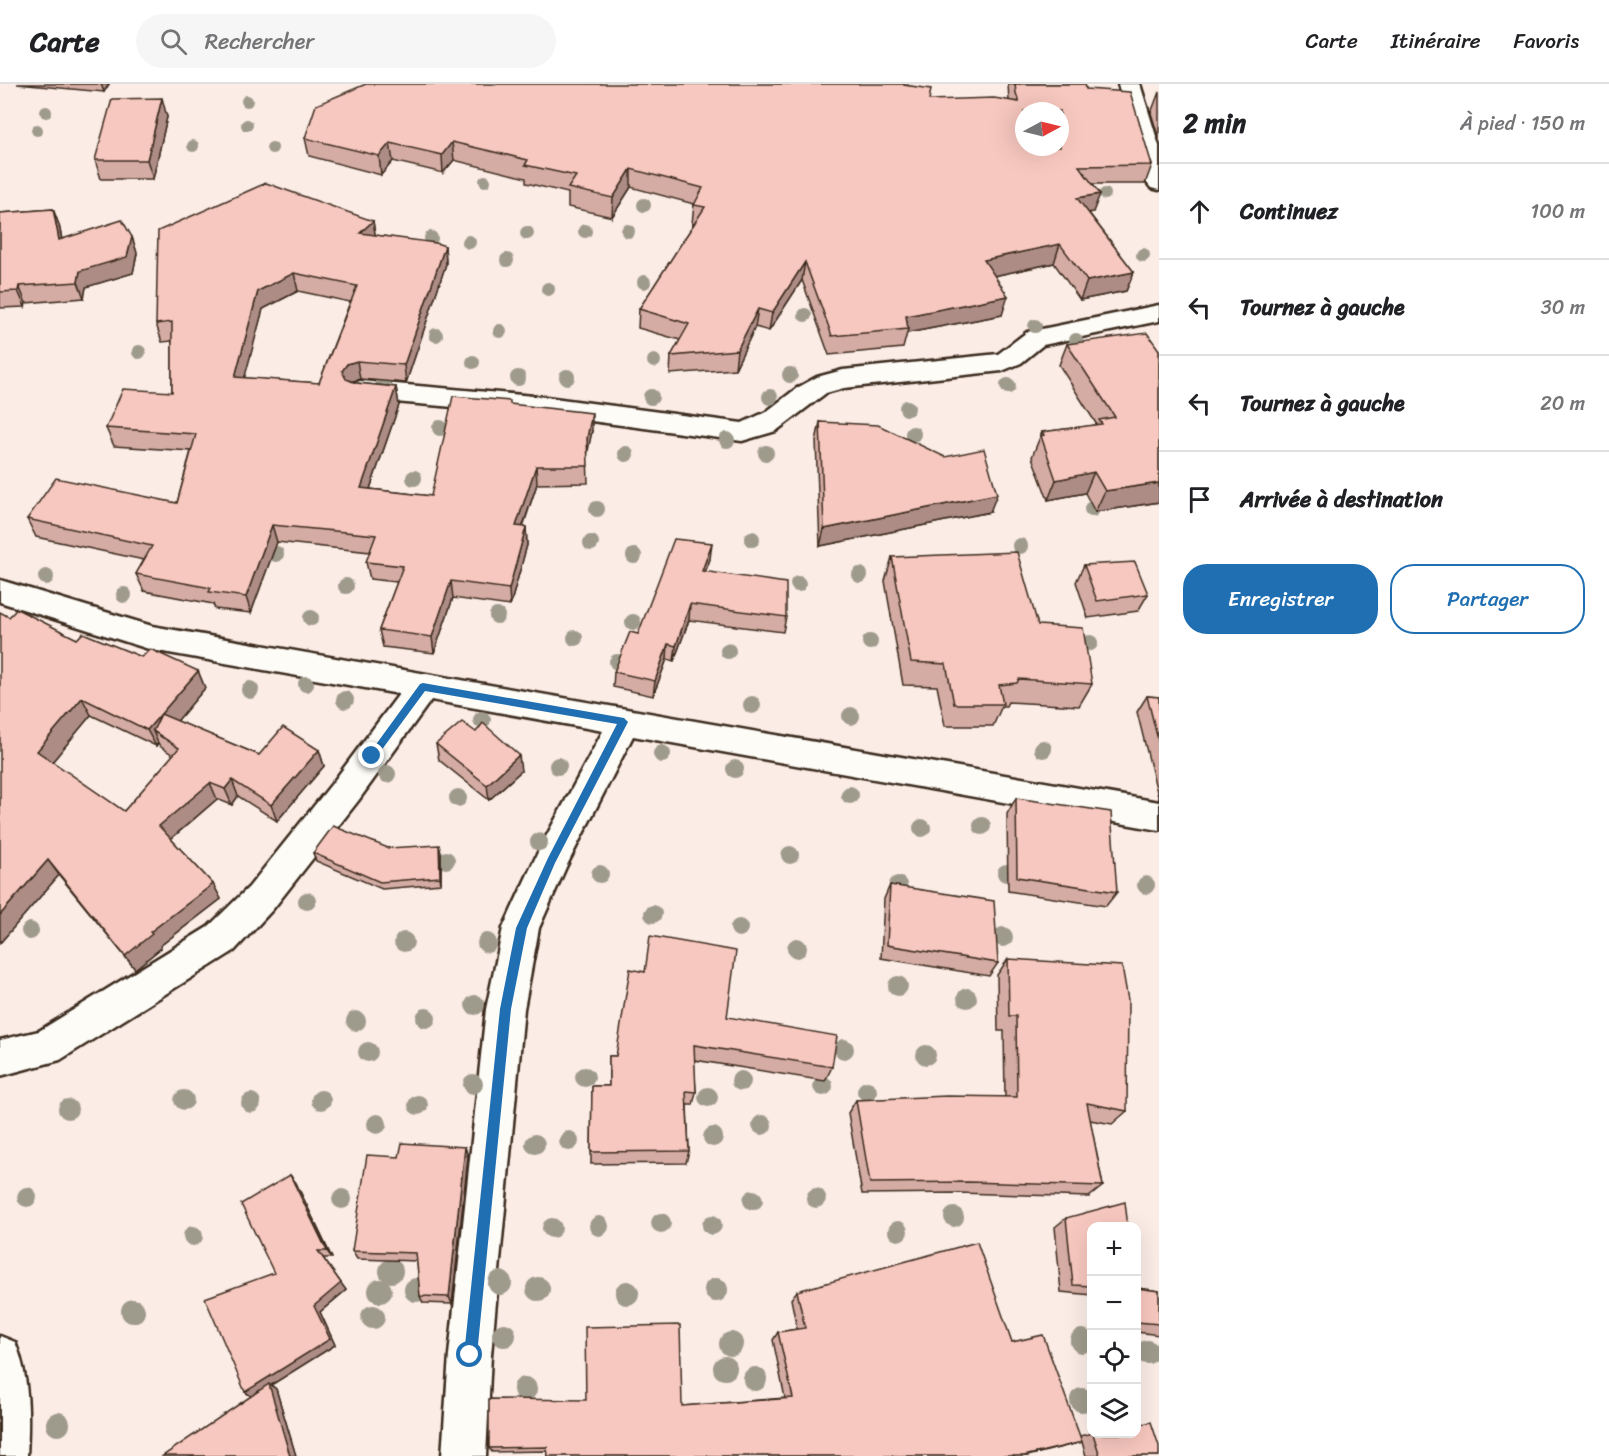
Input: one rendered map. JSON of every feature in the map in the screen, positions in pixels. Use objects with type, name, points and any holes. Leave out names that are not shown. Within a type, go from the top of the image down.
[{"type":"street","points":[[1129,84],[1159,183]]},
{"type":"street","points":[[360,390],[546,406],[742,432],[763,428],[781,417],[818,386],[843,379],[1002,362],[1008,360],[1036,338],[1159,313]]},
{"type":"street","points":[[0,591],[152,638],[1159,816]]},
{"type":"street","points":[[0,1058],[47,1047],[221,939],[261,898],[339,800],[423,686]]},
{"type":"street","points":[[464,1456],[470,1355],[505,1009],[521,928],[551,861],[624,722]]},
{"type":"street","points":[[0,1357],[7,1411],[5,1456]]},
{"type":"building","points":[[366,84],[904,84],[931,89],[929,100],[994,98],[1019,102],[1015,84],[1085,84],[1086,89],[1130,92],[1152,165],[1079,166],[1100,194],[1077,198],[1134,272],[1087,281],[1060,244],[984,260],[1008,296],[906,316],[908,329],[832,336],[805,262],[772,313],[758,309],[737,350],[671,356],[689,324],[639,309],[705,207],[694,205],[703,188],[631,169],[613,198],[568,188],[576,176],[525,165],[528,160],[452,142],[442,155],[390,143],[379,156],[305,138],[316,105]]},
{"type":"building","points":[[162,98],[147,160],[95,160],[112,99]]},
{"type":"building","points":[[266,183],[373,221],[360,233],[445,246],[404,365],[357,361],[347,364],[342,371],[346,379],[356,383],[396,387],[361,488],[431,496],[453,396],[510,401],[510,404],[592,413],[587,438],[588,466],[536,466],[516,526],[526,527],[509,589],[451,581],[432,637],[379,630],[403,566],[366,562],[376,535],[272,525],[246,597],[209,592],[211,588],[136,574],[152,546],[27,519],[56,478],[177,503],[196,434],[106,428],[123,389],[172,392],[172,322],[156,324],[158,231]],"holes":[[[294,273],[357,286],[319,383],[235,377],[258,291]]]},
{"type":"building","points":[[53,209],[59,240],[122,220],[132,237],[127,257],[80,271],[78,282],[19,286],[18,291],[0,292],[0,213]]},
{"type":"building","points":[[1147,333],[1159,350],[1159,483],[1105,491],[1094,472],[1056,480],[1041,436],[1044,435],[1042,432],[1102,424],[1099,420],[1115,417],[1067,344]]},
{"type":"building","points":[[820,422],[878,425],[945,457],[984,449],[997,494],[824,529]]},
{"type":"building","points":[[674,539],[712,543],[702,571],[786,583],[786,617],[690,604],[676,646],[668,644],[655,681],[614,672],[630,632],[638,634]]},
{"type":"building","points":[[1017,552],[1038,625],[1083,628],[1092,684],[1019,679],[1017,683],[999,685],[1003,704],[954,704],[946,664],[911,662],[892,557]]},
{"type":"building","points":[[1135,562],[1148,594],[1097,601],[1084,565]]},
{"type":"building","points":[[17,609],[77,639],[83,633],[142,657],[150,649],[198,671],[147,730],[82,698],[37,751],[124,811],[179,748],[153,731],[161,714],[259,755],[283,727],[319,750],[271,805],[232,780],[225,789],[210,783],[159,826],[213,884],[150,932],[152,934],[125,956],[48,860],[0,915],[0,612],[9,617]]},
{"type":"building","points":[[1147,696],[1159,697],[1159,744]]},
{"type":"building","points":[[462,722],[476,732],[483,723],[519,755],[487,785],[436,744]]},
{"type":"building","points":[[1016,798],[1111,812],[1117,892],[1017,877]]},
{"type":"building","points":[[333,826],[388,848],[439,845],[440,877],[380,882],[313,853]]},
{"type":"building","points":[[890,885],[994,901],[998,963],[887,945]]},
{"type":"building","points":[[650,936],[736,951],[727,1017],[837,1036],[832,1067],[694,1045],[696,1092],[686,1091],[689,1151],[591,1152],[592,1086],[609,1086],[609,1056],[616,1056],[630,969],[645,972]]},
{"type":"building","points":[[1008,959],[1122,966],[1128,1000],[1127,1111],[1087,1103],[1103,1186],[969,1182],[870,1183],[856,1100],[947,1096],[1017,1097],[1016,1016],[1009,1016]]},
{"type":"building","points":[[402,1143],[465,1147],[449,1297],[420,1296],[416,1253],[352,1251],[367,1155],[399,1157]]},
{"type":"building","points":[[290,1175],[327,1251],[318,1251],[341,1283],[314,1306],[330,1339],[245,1392],[205,1298],[274,1273],[241,1204]]},
{"type":"building","points":[[1125,1202],[1127,1222],[1087,1222],[1087,1286],[1073,1285],[1066,1218]]},
{"type":"building","points":[[977,1242],[1012,1342],[1043,1335],[1082,1442],[1024,1456],[548,1456],[547,1447],[489,1448],[489,1399],[586,1400],[585,1327],[680,1325],[682,1406],[793,1398],[778,1332],[805,1328],[797,1291]]},
{"type":"building","points":[[1141,1289],[1159,1291],[1159,1324],[1141,1322]]},
{"type":"building","points":[[269,1384],[290,1456],[163,1456]]},
{"type":"building","points":[[1151,1422],[1159,1446],[1159,1456],[1100,1456],[1094,1438],[1141,1438],[1141,1424]]},
{"type":"route","points":[[372,756],[423,686],[624,722],[551,861],[521,928],[505,1009],[470,1355]]}]
